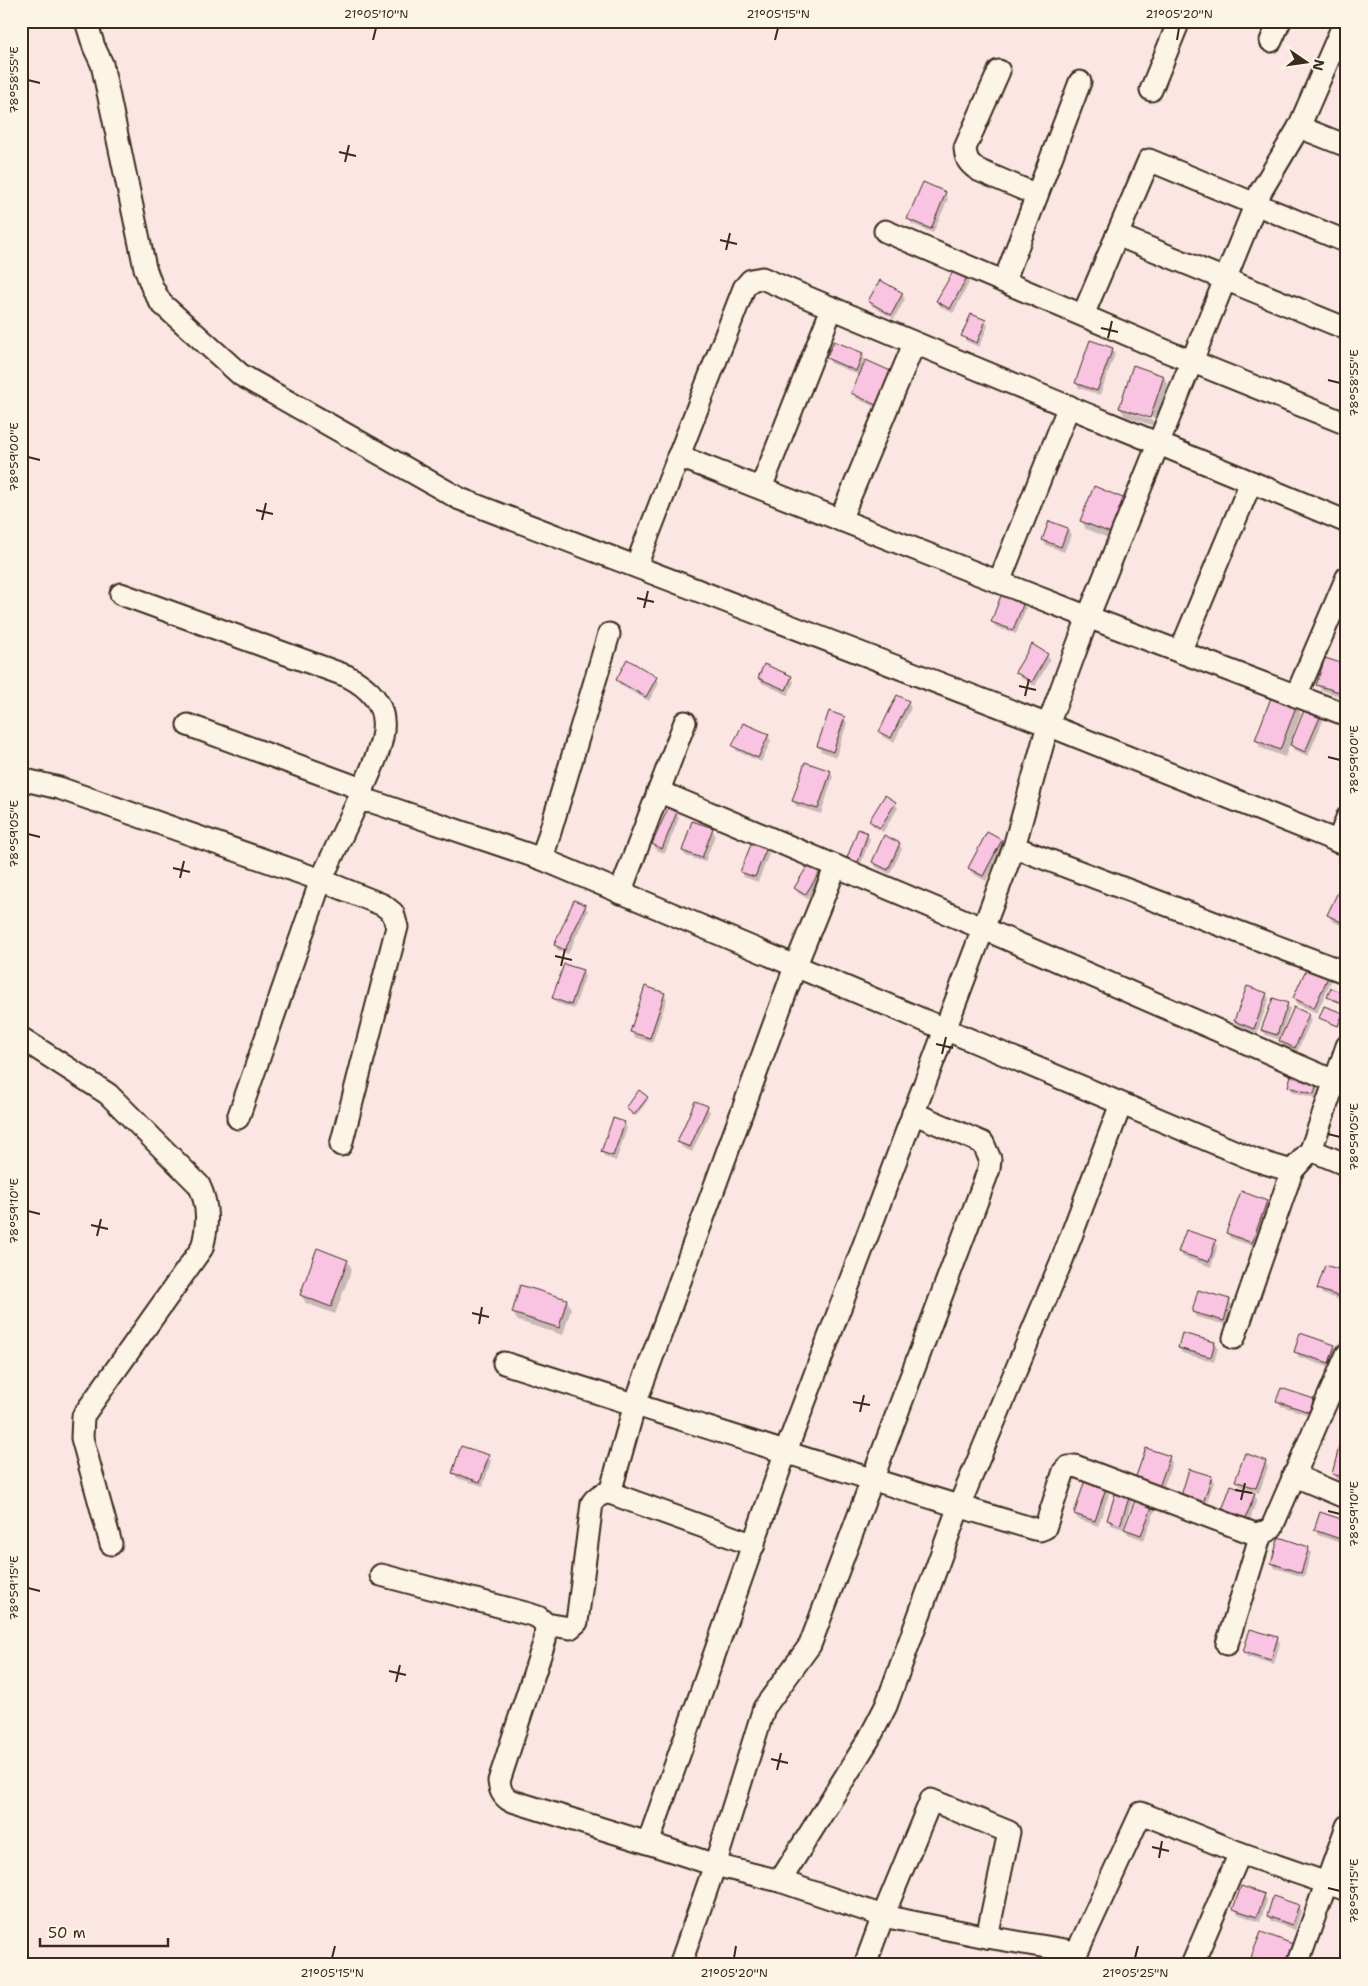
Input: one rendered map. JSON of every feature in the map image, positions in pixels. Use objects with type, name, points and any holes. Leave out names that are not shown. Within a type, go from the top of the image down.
[{"type":"street","points":[[86,21],[94,48],[102,64],[145,268],[152,288],[161,303],[241,375],[437,488],[460,499],[1048,726],[1343,844],[1347,818]]},
{"type":"street","points":[[1151,90],[1179,21]]},
{"type":"street","points":[[1271,41],[1280,21]]},
{"type":"street","points":[[648,1843],[786,1451],[943,1029],[1014,847],[1048,726],[1088,617],[1261,191],[1299,127],[1343,34]]},
{"type":"street","points":[[999,71],[965,148],[966,158],[978,170],[1037,195]]},
{"type":"street","points":[[1004,282],[1080,82]]},
{"type":"street","points":[[1299,127],[1347,146]]},
{"type":"street","points":[[1083,315],[1149,160],[1255,206],[1347,242]]},
{"type":"street","points":[[885,231],[1193,362],[1347,424]]},
{"type":"street","points":[[1117,235],[1347,329]]},
{"type":"street","points":[[636,566],[744,288],[751,280],[762,278],[914,344],[1160,443],[1347,522]]},
{"type":"street","points":[[760,488],[832,308]]},
{"type":"street","points":[[840,520],[914,344]]},
{"type":"street","points":[[999,582],[1069,406]]},
{"type":"street","points":[[678,456],[1088,617],[1347,715]]},
{"type":"street","points":[[1180,652],[1251,482]]},
{"type":"street","points":[[1296,696],[1347,577]]},
{"type":"street","points":[[121,594],[359,682],[369,691],[381,710],[385,726],[360,795],[321,880],[238,1118]]},
{"type":"street","points":[[542,859],[609,634]]},
{"type":"street","points":[[620,893],[685,722]]},
{"type":"street","points":[[188,725],[373,802],[542,859],[1255,1160],[1292,1171]]},
{"type":"street","points":[[21,779],[59,788],[321,880],[383,905],[393,913],[397,927],[341,1145]]},
{"type":"street","points":[[658,791],[982,928],[1334,1081]]},
{"type":"street","points":[[1014,847],[1347,973]]},
{"type":"street","points":[[610,1493],[635,1404],[795,966],[836,866]]},
{"type":"street","points":[[21,1038],[108,1094],[199,1184],[205,1198],[206,1233],[202,1248],[83,1416],[82,1438],[111,1544]]},
{"type":"street","points":[[1234,1338],[1292,1171],[1310,1150],[1347,1046]]},
{"type":"street","points":[[780,1881],[878,1723],[959,1506],[1062,1260],[1121,1104]]},
{"type":"street","points":[[680,1965],[715,1865],[764,1708],[810,1645],[989,1169],[990,1159],[983,1143],[913,1113]]},
{"type":"street","points":[[1310,1150],[1347,1165]]},
{"type":"street","points":[[504,1364],[786,1451],[871,1480],[1040,1530],[1048,1523],[1064,1471],[1068,1467],[1075,1466],[1255,1534],[1261,1534],[1272,1527],[1292,1476],[1347,1354]]},
{"type":"street","points":[[1292,1476],[1347,1498]]},
{"type":"street","points":[[381,1575],[529,1614],[538,1617],[546,1624],[570,1628],[577,1622],[592,1503],[596,1497],[610,1493],[754,1545]]},
{"type":"street","points":[[1227,1644],[1261,1534]]},
{"type":"street","points":[[546,1624],[545,1640],[499,1781],[504,1796],[509,1800],[715,1865],[780,1881],[883,1916],[987,1937],[1077,1952],[1141,1813],[1240,1853],[1326,1881],[1347,1890]]},
{"type":"street","points":[[865,1965],[931,1800],[1009,1832],[987,1937]]},
{"type":"street","points":[[1297,1965],[1347,1826]]},
{"type":"street","points":[[1192,1965],[1240,1853]]},
{"type":"building","points":[[923,182],[946,192],[931,229],[907,219]]},
{"type":"building","points":[[954,270],[967,277],[950,309],[936,301]]},
{"type":"building","points":[[880,280],[903,293],[891,315],[868,301]]},
{"type":"building","points":[[971,314],[986,320],[977,343],[961,336]]},
{"type":"building","points":[[1090,340],[1113,348],[1097,391],[1075,383]]},
{"type":"building","points":[[834,341],[863,353],[856,371],[826,358]]},
{"type":"building","points":[[866,360],[895,373],[880,407],[851,393]]},
{"type":"building","points":[[1133,365],[1164,376],[1150,418],[1119,408]]},
{"type":"building","points":[[1094,486],[1130,501],[1116,535],[1080,521]]},
{"type":"building","points":[[1049,521],[1068,528],[1061,547],[1042,540]]},
{"type":"building","points":[[1002,593],[1024,602],[1013,630],[991,622]]},
{"type":"building","points":[[1032,644],[1048,654],[1032,682],[1015,672]]},
{"type":"building","points":[[1325,658],[1347,665],[1347,683],[1343,693],[1316,685]]},
{"type":"building","points":[[627,659],[657,677],[646,697],[616,680]]},
{"type":"building","points":[[764,664],[792,676],[786,690],[758,678]]},
{"type":"building","points":[[897,695],[909,701],[891,738],[879,732]]},
{"type":"building","points":[[1272,695],[1297,704],[1280,750],[1255,740]]},
{"type":"building","points":[[1305,708],[1321,715],[1305,752],[1290,745]]},
{"type":"building","points":[[829,711],[845,717],[833,752],[817,746]]},
{"type":"building","points":[[743,723],[769,734],[758,758],[732,746]]},
{"type":"building","points":[[805,762],[831,771],[818,809],[792,801]]},
{"type":"building","points":[[885,795],[896,802],[880,828],[869,821]]},
{"type":"building","points":[[668,808],[677,812],[662,849],[652,844]]},
{"type":"building","points":[[692,821],[713,828],[702,858],[682,851]]},
{"type":"building","points":[[858,829],[868,833],[858,862],[847,858]]},
{"type":"building","points":[[987,832],[1002,840],[983,876],[968,868]]},
{"type":"building","points":[[884,835],[900,843],[888,870],[872,862]]},
{"type":"building","points":[[752,842],[767,847],[755,877],[740,872]]},
{"type":"building","points":[[810,862],[822,869],[805,895],[794,888]]},
{"type":"building","points":[[1347,875],[1347,925],[1327,915]]},
{"type":"building","points":[[574,900],[586,905],[565,950],[554,945]]},
{"type":"building","points":[[1347,944],[1347,961],[1341,958]]},
{"type":"building","points":[[564,964],[583,970],[571,1005],[552,998]]},
{"type":"building","points":[[1308,965],[1329,975],[1314,1008],[1293,998]]},
{"type":"building","points":[[645,986],[665,993],[650,1038],[630,1032]]},
{"type":"building","points":[[1247,986],[1267,993],[1254,1029],[1234,1021]]},
{"type":"building","points":[[1331,988],[1347,995],[1347,1005],[1327,997]]},
{"type":"building","points":[[1273,998],[1288,1003],[1277,1035],[1261,1030]]},
{"type":"building","points":[[1324,1006],[1343,1013],[1338,1026],[1319,1018]]},
{"type":"building","points":[[1294,1007],[1309,1014],[1295,1048],[1279,1041]]},
{"type":"building","points":[[1292,1071],[1318,1078],[1314,1094],[1288,1087]]},
{"type":"building","points":[[639,1090],[648,1097],[634,1115],[626,1108]]},
{"type":"building","points":[[695,1101],[708,1106],[690,1147],[677,1142]]},
{"type":"building","points":[[613,1118],[625,1122],[613,1156],[601,1152]]},
{"type":"building","points":[[1241,1191],[1267,1201],[1252,1243],[1226,1233]]},
{"type":"building","points":[[1186,1230],[1216,1240],[1209,1262],[1178,1252]]},
{"type":"building","points":[[317,1248],[348,1260],[331,1307],[300,1295]]},
{"type":"building","points":[[1325,1265],[1347,1272],[1347,1299],[1317,1289]]},
{"type":"building","points":[[520,1285],[567,1299],[559,1328],[512,1313]]},
{"type":"building","points":[[1198,1290],[1230,1299],[1224,1321],[1192,1312]]},
{"type":"building","points":[[1182,1333],[1215,1342],[1211,1357],[1178,1348]]},
{"type":"building","points":[[1300,1333],[1335,1345],[1329,1363],[1294,1352]]},
{"type":"building","points":[[1281,1388],[1314,1399],[1309,1412],[1276,1401]]},
{"type":"building","points":[[1340,1443],[1347,1445],[1347,1478],[1332,1474]]},
{"type":"building","points":[[461,1446],[489,1455],[480,1482],[452,1473]]},
{"type":"building","points":[[1146,1448],[1170,1456],[1159,1487],[1135,1479]]},
{"type":"building","points":[[1245,1453],[1266,1461],[1256,1488],[1235,1481]]},
{"type":"building","points":[[1189,1469],[1212,1476],[1203,1503],[1181,1496]]},
{"type":"building","points":[[1085,1480],[1106,1488],[1095,1521],[1074,1514]]},
{"type":"building","points":[[1231,1485],[1255,1493],[1246,1518],[1222,1510]]},
{"type":"building","points":[[1117,1488],[1131,1492],[1120,1525],[1107,1520]]},
{"type":"building","points":[[1137,1495],[1154,1502],[1141,1535],[1124,1529]]},
{"type":"building","points":[[1320,1512],[1347,1521],[1343,1540],[1314,1530]]},
{"type":"building","points":[[1279,1537],[1309,1547],[1301,1573],[1271,1563]]},
{"type":"building","points":[[1250,1629],[1278,1637],[1271,1660],[1243,1652]]},
{"type":"building","points":[[1241,1886],[1265,1894],[1257,1917],[1233,1909]]},
{"type":"building","points":[[1273,1896],[1299,1905],[1292,1925],[1267,1916]]},
{"type":"building","points":[[1261,1932],[1293,1944],[1285,1965],[1271,1965],[1251,1957]]}]
